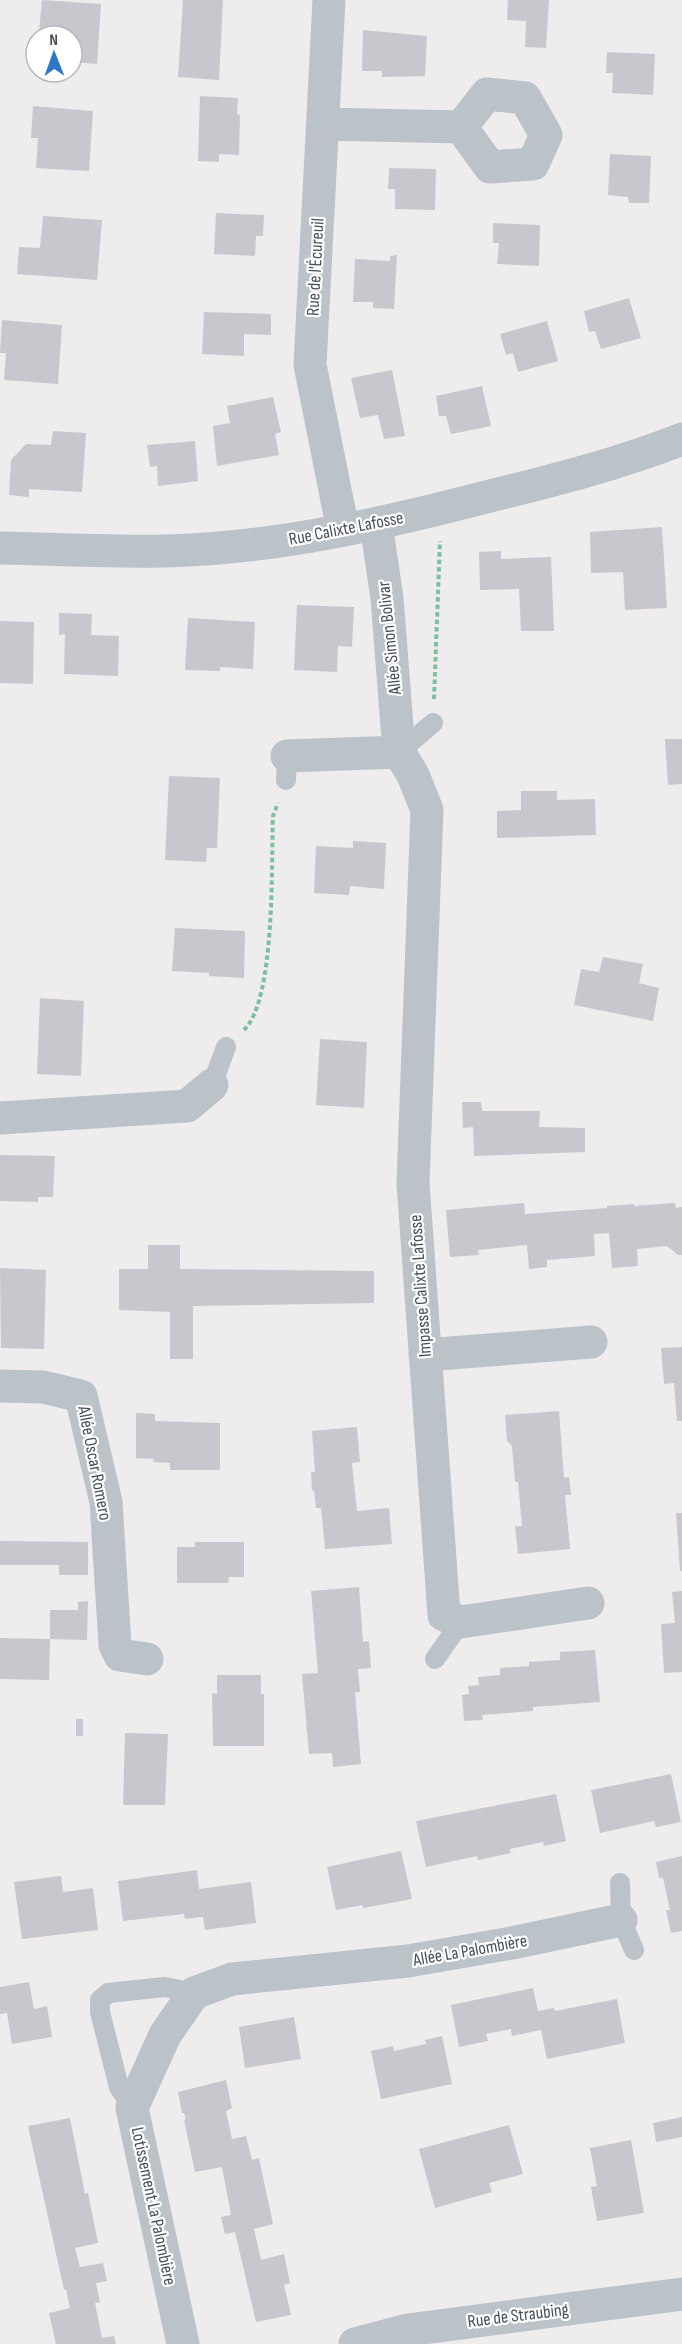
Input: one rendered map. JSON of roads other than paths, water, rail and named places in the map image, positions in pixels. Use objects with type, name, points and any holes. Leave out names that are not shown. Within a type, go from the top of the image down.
[{"type":"street","name":"Rue de l'Écureuil","points":[[329,0],[310,365],[343,530]]},
{"type":"street","points":[[323,124],[461,127]]},
{"type":"street","name":"Rue Calixte Lafosse","points":[[0,548],[169,551],[268,543],[376,524],[441,509],[575,475],[682,439]]},
{"type":"street","name":"Allée Simon Bolivar","points":[[376,524],[387,598],[399,752],[413,775],[427,810]]},
{"type":"street","points":[[287,768],[399,752]]},
{"type":"street","name":"Impasse Calixte Lafosse","points":[[427,810],[413,1183],[444,1615],[461,1622]]},
{"type":"street","points":[[0,1118],[187,1106],[212,1085]]},
{"type":"street","points":[[425,1355],[591,1342]]},
{"type":"street","name":"Allée Oscar Romero","points":[[0,1386],[43,1387],[81,1396],[106,1502],[116,1645],[120,1655],[147,1659]]},
{"type":"street","points":[[461,1622],[588,1603]]},
{"type":"street","name":"Allée La Palombière","points":[[194,1993],[232,1979],[408,1961],[512,1943],[621,1920]]},
{"type":"street","name":"Lotissement La Palombière","points":[[183,2344],[132,2108],[165,2035],[194,1993]]},
{"type":"street","name":"Rue de Straubing","points":[[355,2344],[408,2330],[682,2294]]},
{"type":"lane","points":[[399,752],[433,723]]},
{"type":"lane","points":[[212,1085],[226,1047]]},
{"type":"lane","points":[[435,1659],[461,1622]]},
{"type":"lane","points":[[620,1883],[621,1920],[634,1950]]},
{"type":"lane","points":[[132,2108],[119,2087],[100,2012],[100,2001],[108,1993],[165,1987],[194,1993]]}]
